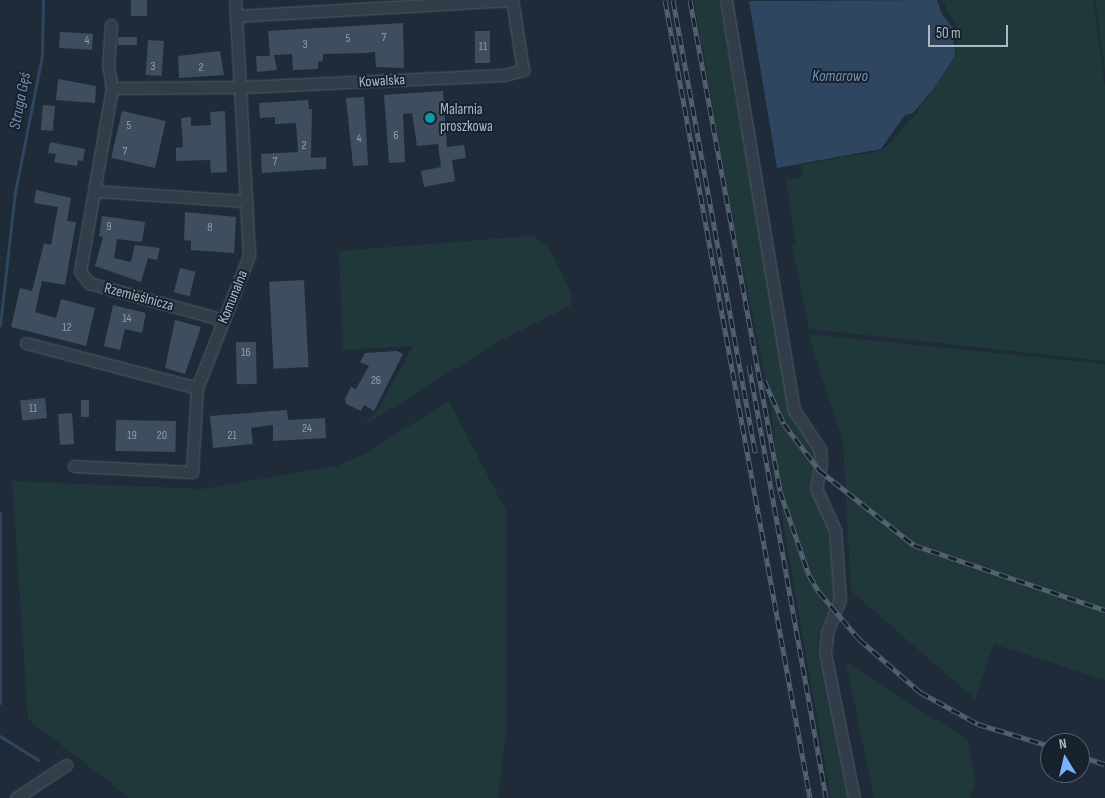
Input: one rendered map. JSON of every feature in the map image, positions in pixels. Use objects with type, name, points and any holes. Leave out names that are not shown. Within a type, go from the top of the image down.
[{"type":"street","name":"Komunalna","points":[[74,466],[192,472],[197,388],[249,255],[242,87],[236,0]]},
{"type":"street","points":[[236,16],[512,0]]},
{"type":"street","name":"Kowalska","points":[[242,87],[504,75],[522,70],[512,0]]},
{"type":"street","points":[[726,0],[794,410],[820,449],[821,463],[816,488],[835,530],[840,599],[827,633],[825,653],[854,798]]},
{"type":"street","name":"Rzemieślnicza","points":[[111,25],[108,64],[112,88],[80,271],[88,284],[223,320]]},
{"type":"street","points":[[112,88],[242,87]]},
{"type":"street","points":[[95,191],[247,200]]},
{"type":"street","points":[[26,342],[197,388]]},
{"type":"street","points":[[16,798],[66,765]]},
{"type":"green space","points":[[694,0],[719,0],[791,417],[814,450],[816,460],[809,487],[827,524],[835,593],[818,639],[817,653],[847,798],[831,798],[783,522],[771,405],[734,225]]},
{"type":"green space","points":[[942,0],[1093,0],[1105,87],[1105,361],[809,329],[792,246],[796,244],[786,180],[803,177],[801,165],[883,150],[915,115],[956,55],[957,27]]},
{"type":"green space","points":[[1095,0],[1105,0],[1105,71]]},
{"type":"green space","points":[[532,236],[549,248],[572,294],[570,306],[499,341],[362,427],[378,410],[413,346],[343,350],[339,251]]},
{"type":"green space","points":[[808,334],[1105,364],[1105,680],[994,644],[975,699],[851,591],[843,441]]},
{"type":"green space","points":[[449,401],[506,511],[506,732],[498,798],[130,798],[28,719],[12,481],[202,489],[337,466],[364,454]]},
{"type":"green space","points":[[846,662],[967,740],[976,783],[969,798],[874,798]]},
{"type":"water","name":"Komarowo","points":[[937,0],[942,14],[953,28],[955,56],[934,88],[913,113],[905,115],[881,149],[777,168],[749,1]]},
{"type":"building","points":[[131,0],[147,0],[147,16],[131,16]]},
{"type":"building","points":[[403,23],[404,68],[376,67],[375,52],[323,54],[323,61],[318,62],[318,69],[293,70],[292,54],[274,55],[277,70],[257,72],[256,56],[270,56],[268,31]]},
{"type":"building","points":[[475,31],[490,31],[490,63],[475,63]]},
{"type":"building","points":[[60,32],[93,34],[92,50],[59,48]]},
{"type":"building","points":[[118,37],[137,37],[137,45],[118,45]]},
{"type":"building","points":[[148,40],[164,41],[162,76],[146,75]]},
{"type":"building","points":[[220,51],[224,75],[179,78],[178,56]]},
{"type":"building","points":[[58,79],[96,86],[95,103],[56,100]]},
{"type":"building","points":[[443,91],[447,147],[464,145],[466,158],[452,160],[455,181],[424,187],[421,171],[441,167],[438,144],[417,146],[412,113],[403,114],[405,162],[389,163],[384,95]]},
{"type":"building","points":[[364,97],[368,165],[353,166],[346,98]]},
{"type":"building","points":[[308,100],[309,109],[312,109],[311,158],[326,157],[326,169],[262,173],[261,154],[298,152],[296,123],[275,124],[275,117],[260,118],[259,103]]},
{"type":"building","points":[[43,105],[55,106],[53,131],[41,130]]},
{"type":"building","points":[[122,111],[166,121],[155,168],[111,158]]},
{"type":"building","points":[[225,111],[227,172],[211,173],[210,160],[176,161],[176,148],[183,147],[181,118],[191,117],[191,126],[211,125],[210,112]]},
{"type":"building","points":[[50,142],[85,149],[83,161],[78,160],[77,166],[54,162],[56,154],[48,153]]},
{"type":"building","points":[[36,190],[71,198],[67,221],[76,222],[65,285],[42,281],[35,312],[56,318],[61,299],[95,308],[86,346],[11,327],[20,288],[32,291],[44,243],[51,245],[58,207],[34,203]]},
{"type":"building","points":[[185,212],[236,217],[234,253],[191,250],[191,241],[184,240]]},
{"type":"building","points":[[102,216],[145,222],[142,242],[117,239],[114,258],[131,262],[135,245],[160,248],[157,260],[148,258],[141,282],[95,266],[103,237],[99,236]]},
{"type":"building","points":[[180,268],[196,272],[189,296],[174,292]]},
{"type":"building","points":[[304,280],[309,367],[274,369],[269,282]]},
{"type":"building","points":[[113,305],[146,313],[142,333],[125,329],[120,350],[104,346]]},
{"type":"building","points":[[175,320],[201,327],[185,374],[165,368]]},
{"type":"building","points":[[236,342],[256,342],[257,384],[237,384]]},
{"type":"building","points":[[397,351],[403,354],[374,411],[364,405],[361,411],[346,404],[345,399],[351,387],[356,389],[369,366],[360,362],[365,353]]},
{"type":"building","points":[[45,398],[47,418],[22,421],[20,401]]},
{"type":"building","points":[[81,400],[89,400],[89,417],[81,417]]},
{"type":"building","points":[[287,410],[288,420],[325,418],[326,438],[273,441],[273,425],[251,428],[253,444],[213,448],[210,416]]},
{"type":"building","points":[[72,413],[74,444],[60,445],[58,414]]},
{"type":"building","points":[[116,420],[176,421],[175,452],[115,451]]},
{"type":"waterway","name":"Struga Gęś","points":[[0,325],[15,192],[42,56],[43,0]]},
{"type":"waterway","name":"Struga Gęś","points":[[0,513],[0,703]]},
{"type":"waterway","points":[[0,736],[38,760]]},
{"type":"railway","points":[[665,0],[810,798]]},
{"type":"railway","points":[[673,0],[755,453]]},
{"type":"railway","points":[[690,0],[780,491],[809,575],[819,592],[859,639],[920,692],[978,724],[1040,743]]},
{"type":"railway","points":[[749,365],[826,798]]},
{"type":"railway","points":[[764,380],[784,424],[819,470],[914,545],[1105,610]]},
{"type":"railway","points":[[1090,759],[1105,764]]},
{"type":"place","name":"Malarnia proszkowa","points":[[430,118]]}]
